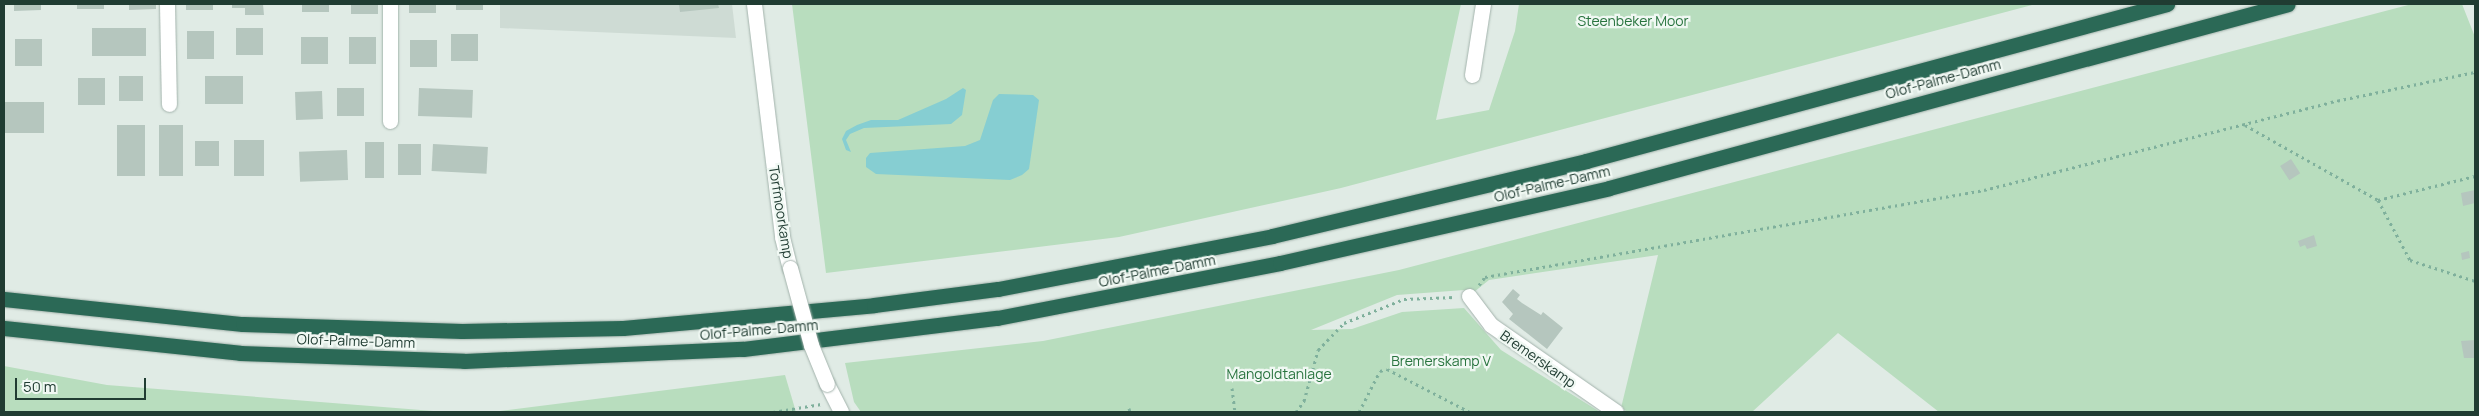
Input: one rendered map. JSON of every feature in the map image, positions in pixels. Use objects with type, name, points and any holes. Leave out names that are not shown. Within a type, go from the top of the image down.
[{"type":"highway","name":"Olof-Palme-Damm","points":[[4,299],[243,324],[462,331],[623,328],[744,319],[893,303],[1017,285],[1281,233],[1586,161],[2167,4]]},
{"type":"highway","name":"Olof-Palme-Damm","points":[[4,328],[240,353],[464,361],[743,349],[997,318],[1280,263],[1608,188],[2288,4]]},
{"type":"street","points":[[167,4],[169,104]]},
{"type":"street","points":[[390,4],[390,121]]},
{"type":"street","name":"Torfmoorkamp","points":[[754,4],[782,237],[811,345],[826,384],[841,412]]},
{"type":"street","points":[[1472,75],[1483,4]]},
{"type":"street","name":"Bremerskamp","points":[[1469,296],[1490,325],[1616,412]]},
{"type":"path","points":[[1296,412],[1304,401],[1318,350],[1344,323],[1404,299],[1469,296],[1485,277],[1984,190],[2331,102],[2475,72]]},
{"type":"path","points":[[2244,124],[2378,200],[2410,260],[2475,281]]},
{"type":"path","points":[[2378,200],[2475,176]]},
{"type":"path","points":[[1359,412],[1380,370],[1387,368],[1470,412]]},
{"type":"path","points":[[1232,388],[1235,412]]},
{"type":"path","points":[[773,412],[821,404]]},
{"type":"shaded area","points":[[500,4],[732,4],[736,38],[500,28]]},
{"type":"green space","name":"Steenbeker Moor","points":[[792,4],[1461,4],[1436,120],[1489,110],[1515,31],[1519,4],[2036,4],[1341,188],[1119,237],[826,273]]},
{"type":"green space","points":[[2412,4],[2462,4],[2475,37],[2475,412],[1939,412],[1838,333],[1752,412],[1628,412],[1621,408],[1658,255],[1489,280],[1469,296],[1464,290],[1397,295],[1311,330],[1352,329],[1402,312],[1464,308],[1501,350],[1600,412],[861,412],[854,402],[845,363],[1043,341],[1399,270]]},
{"type":"green space","points":[[4,366],[107,385],[446,412],[4,412]]},
{"type":"green space","points":[[785,375],[796,412],[492,412]]},
{"type":"water","points":[[963,88],[966,90],[962,115],[951,124],[864,128],[850,134],[846,140],[851,152],[846,150],[842,139],[846,131],[857,125],[871,120],[898,120],[946,99]]},
{"type":"water","points":[[999,94],[1033,95],[1039,100],[1029,169],[1022,175],[1010,180],[876,174],[866,167],[866,158],[870,153],[965,146],[980,140],[993,100]]},
{"type":"building","points":[[14,4],[41,4],[41,10],[14,11]]},
{"type":"building","points":[[77,4],[104,4],[104,9],[77,9]]},
{"type":"building","points":[[129,4],[156,4],[156,9],[129,10]]},
{"type":"building","points":[[186,4],[213,4],[213,10],[186,10]]},
{"type":"building","points":[[232,4],[263,4],[264,15],[245,15],[245,8],[232,8]]},
{"type":"building","points":[[302,4],[329,4],[329,12],[302,12]]},
{"type":"building","points":[[351,4],[378,4],[378,14],[351,14]]},
{"type":"building","points":[[409,4],[436,4],[436,13],[409,13]]},
{"type":"building","points":[[456,4],[483,4],[483,10],[456,10]]},
{"type":"building","points":[[679,4],[718,4],[719,8],[680,12]]},
{"type":"building","points":[[92,28],[146,28],[146,56],[92,56]]},
{"type":"building","points":[[236,28],[263,28],[263,55],[236,55]]},
{"type":"building","points":[[187,31],[214,31],[214,59],[187,59]]},
{"type":"building","points":[[451,34],[478,34],[478,61],[451,61]]},
{"type":"building","points":[[301,37],[328,37],[328,64],[301,64]]},
{"type":"building","points":[[349,37],[376,37],[376,64],[349,64]]},
{"type":"building","points":[[15,39],[42,39],[42,66],[15,66]]},
{"type":"building","points":[[410,40],[437,40],[437,67],[410,67]]},
{"type":"building","points":[[119,76],[143,76],[143,101],[119,101]]},
{"type":"building","points":[[205,76],[243,76],[243,104],[205,104]]},
{"type":"building","points":[[78,78],[105,78],[105,105],[78,105]]},
{"type":"building","points":[[337,88],[364,88],[364,116],[337,116]]},
{"type":"building","points":[[419,88],[473,90],[472,118],[418,116]]},
{"type":"building","points":[[322,91],[323,119],[296,120],[295,92]]},
{"type":"building","points":[[4,102],[44,102],[44,133],[4,133]]},
{"type":"building","points":[[117,125],[145,125],[145,176],[117,176]]},
{"type":"building","points":[[159,125],[183,125],[183,176],[159,176]]},
{"type":"building","points":[[234,140],[264,140],[264,176],[234,176]]},
{"type":"building","points":[[195,141],[219,141],[219,166],[195,166]]},
{"type":"building","points":[[365,142],[384,142],[384,178],[365,178]]},
{"type":"building","points":[[398,144],[421,144],[421,175],[398,175]]},
{"type":"building","points":[[433,144],[488,147],[487,174],[432,171]]},
{"type":"building","points":[[347,150],[348,180],[300,182],[299,152]]},
{"type":"building","points":[[2291,159],[2300,173],[2289,180],[2280,166]]},
{"type":"building","points":[[2475,190],[2475,203],[2463,206],[2461,193]]},
{"type":"building","points":[[2314,235],[2317,246],[2307,249],[2305,245],[2300,247],[2298,241]]},
{"type":"building","points":[[2469,251],[2470,258],[2462,260],[2461,253]]},
{"type":"building","points":[[1513,289],[1520,295],[1517,299],[1522,303],[1541,315],[1543,312],[1563,328],[1547,349],[1509,319],[1513,314],[1502,302]]},
{"type":"building","points":[[2475,340],[2475,358],[2464,358],[2461,341]]},
{"type":"park label","name":"Bremerskamp V","points":[[1441,361]]},
{"type":"park label","name":"Mangoldtanlage","points":[[1279,374]]}]
